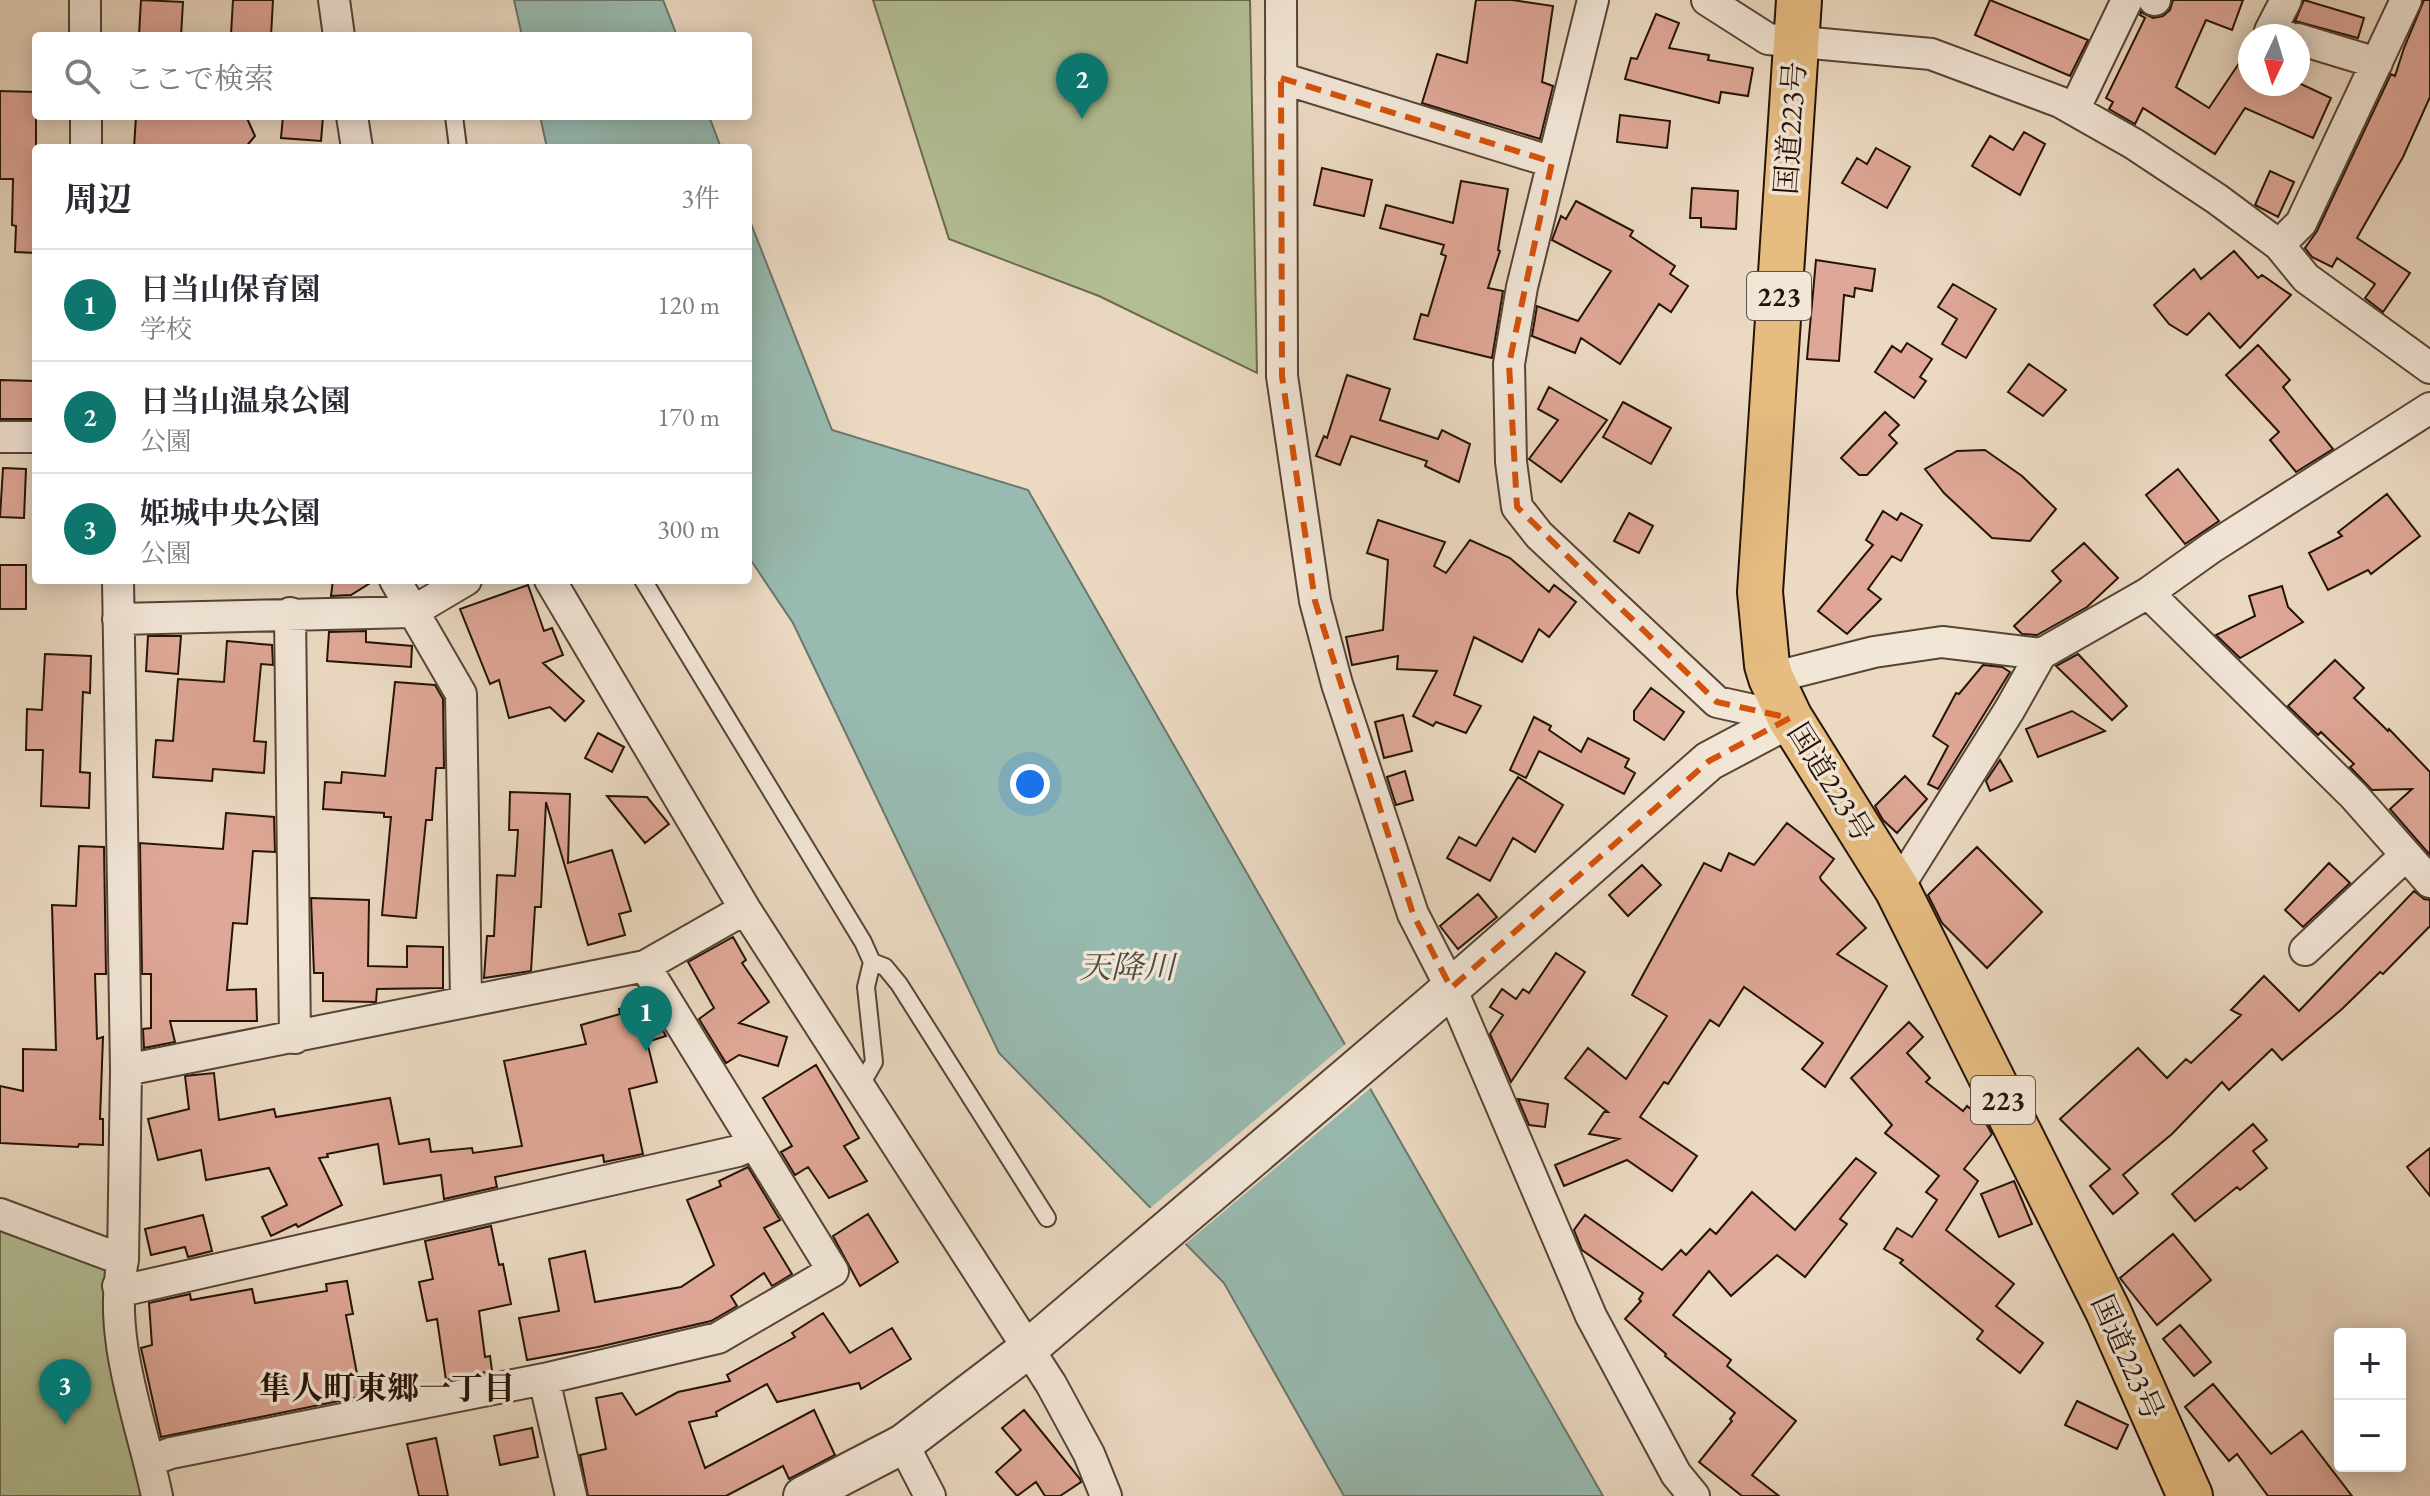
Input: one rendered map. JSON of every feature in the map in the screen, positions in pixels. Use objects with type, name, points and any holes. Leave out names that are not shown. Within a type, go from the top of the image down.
[{"type":"highway","name":"国道223号","points":[[1799,0],[1760,592],[1767,665],[1790,718],[1897,889],[2108,1311],[2190,1496]]},
{"type":"street","points":[[85,0],[85,32]]},
{"type":"street","points":[[334,0],[338,32]]},
{"type":"street","points":[[1281,0],[1282,376],[1315,601],[1337,684],[1443,995],[1591,1316],[1676,1474],[1694,1496]]},
{"type":"street","points":[[1593,0],[1522,287],[1509,364],[1511,462],[1517,507],[1539,535],[1717,702],[1790,718]]},
{"type":"street","points":[[1707,0],[1768,39],[1931,54],[2060,102],[2134,144],[2217,199],[2279,245],[2306,278],[2430,368]]},
{"type":"street","points":[[2074,110],[2127,0]]},
{"type":"street","points":[[2274,24],[2286,0]]},
{"type":"street","points":[[2279,245],[2301,223],[2406,0]]},
{"type":"street","points":[[2310,43],[2377,63]]},
{"type":"street","points":[[1281,78],[1552,162]]},
{"type":"street","points":[[86,120],[86,144]]},
{"type":"street","points":[[353,120],[356,144]]},
{"type":"street","points":[[1897,889],[2041,654],[2148,593],[2211,548],[2430,408]]},
{"type":"street","points":[[0,437],[32,437]]},
{"type":"street","points":[[118,584],[126,1070],[121,1291],[722,1155],[753,1144]]},
{"type":"street","points":[[397,584],[461,694],[466,1001]]},
{"type":"street","points":[[118,619],[412,612],[459,584]]},
{"type":"street","points":[[552,584],[745,909],[859,1088],[1033,1343],[1089,1454],[1106,1496]]},
{"type":"street","points":[[2148,593],[2354,796],[2430,882]]},
{"type":"street","points":[[290,613],[295,1038]]},
{"type":"street","points":[[1771,678],[1874,652],[1942,642],[2041,654]]},
{"type":"street","points":[[803,1496],[903,1444],[1033,1343],[1443,995],[1709,761],[1790,718]]},
{"type":"street","points":[[2305,950],[2406,855]]},
{"type":"street","points":[[126,1070],[645,966],[745,909]]},
{"type":"street","points":[[149,1461],[171,1453],[544,1379],[718,1338],[833,1271],[645,966]]},
{"type":"street","points":[[0,1214],[120,1273]]},
{"type":"street","points":[[120,1273],[126,1368],[157,1496]]},
{"type":"street","points":[[544,1379],[571,1496]]},
{"type":"street","points":[[903,1444],[930,1496]]},
{"type":"lane","points":[[454,120],[458,144]]},
{"type":"lane","points":[[645,584],[863,942],[872,962],[866,987],[874,1062],[859,1088]]},
{"type":"lane","points":[[872,962],[885,967],[899,984],[1047,1218]]},
{"type":"highlighted area","points":[[1281,78],[1552,162],[1509,364],[1517,507],[1717,702],[1790,718],[1709,761],[1451,988],[1413,914],[1315,601],[1282,376]]},
{"type":"green space","points":[[873,0],[1250,0],[1257,373],[1099,296],[949,239]]},
{"type":"green space","points":[[0,1220],[108,1260],[143,1496],[0,1496]]},
{"type":"water","points":[[514,0],[663,0],[675,32],[521,32]]},
{"type":"water","points":[[541,120],[710,120],[720,144],[546,144]]},
{"type":"water","name":"天降川","points":[[752,226],[832,430],[1028,490],[1603,1496],[1344,1496],[1224,1283],[999,1053],[793,623],[752,562]]},
{"type":"pier","points":[[1348,1042],[1373,1086],[1183,1246],[1148,1210]]},
{"type":"building","points":[[141,0],[183,2],[181,32],[139,32]]},
{"type":"building","points":[[233,0],[273,0],[271,32],[231,32]]},
{"type":"building","points":[[1476,0],[1512,0],[1553,6],[1542,82],[1553,86],[1540,139],[1422,103],[1437,54],[1467,63]]},
{"type":"building","points":[[1990,0],[2088,40],[2070,76],[1975,35]]},
{"type":"building","points":[[2173,0],[2243,0],[2232,30],[2206,20],[2176,87],[2209,108],[2238,65],[2238,96],[2310,96],[2310,88],[2331,98],[2313,138],[2245,108],[2215,154],[2143,108],[2135,124],[2109,109],[2113,102],[2106,98],[2145,18],[2140,15],[2141,12],[2153,18],[2163,16],[2170,10]]},
{"type":"building","points":[[2304,0],[2364,18],[2358,38],[2295,21]]},
{"type":"building","points":[[2424,0],[2430,0],[2430,97],[2403,157],[2357,238],[2410,273],[2383,312],[2365,298],[2375,284],[2337,258],[2332,267],[2312,257],[2305,248],[2317,231],[2391,74],[2395,76]]},
{"type":"building","points":[[1656,14],[1679,23],[1669,48],[1709,55],[1708,60],[1753,68],[1748,96],[1721,92],[1719,103],[1625,79],[1631,58],[1637,59]]},
{"type":"building","points":[[0,91],[32,92],[36,144],[32,144],[32,253],[15,252],[13,179],[0,179]]},
{"type":"building","points":[[1620,115],[1670,121],[1667,148],[1617,142]]},
{"type":"building","points":[[136,120],[248,120],[255,136],[248,144],[134,144]]},
{"type":"building","points":[[283,120],[323,120],[321,141],[281,138]]},
{"type":"building","points":[[2024,132],[2045,144],[2020,195],[1972,166],[1990,136],[2013,150]]},
{"type":"building","points":[[1876,148],[1910,167],[1887,208],[1842,183],[1857,158],[1867,164]]},
{"type":"building","points":[[1322,168],[1372,180],[1364,216],[1314,205]]},
{"type":"building","points":[[2270,171],[2294,182],[2278,217],[2255,205]]},
{"type":"building","points":[[1461,181],[1508,189],[1500,251],[1488,288],[1503,291],[1492,358],[1414,339],[1421,314],[1428,316],[1446,256],[1441,254],[1444,245],[1380,228],[1386,205],[1453,223]]},
{"type":"building","points":[[1692,188],[1738,191],[1736,229],[1701,227],[1701,218],[1690,218]]},
{"type":"building","points":[[1576,201],[1633,231],[1630,236],[1675,266],[1670,274],[1688,286],[1671,312],[1659,304],[1620,364],[1581,338],[1575,353],[1532,336],[1537,306],[1578,321],[1611,271],[1552,240],[1561,216],[1566,219]]},
{"type":"building","points":[[2234,251],[2258,278],[2262,275],[2291,295],[2240,348],[2209,313],[2187,335],[2169,324],[2154,305],[2194,269],[2201,279]]},
{"type":"building","points":[[1816,260],[1875,269],[1872,291],[1855,288],[1854,297],[1844,295],[1839,361],[1807,359]]},
{"type":"building","points":[[1953,284],[1996,309],[1966,358],[1942,344],[1957,319],[1938,307]]},
{"type":"building","points":[[1907,343],[1932,359],[1920,377],[1926,381],[1914,398],[1875,372],[1892,346],[1901,352]]},
{"type":"building","points":[[2258,345],[2290,380],[2283,387],[2333,449],[2296,472],[2270,440],[2279,432],[2226,375]]},
{"type":"building","points":[[2029,364],[2066,390],[2043,416],[2008,392]]},
{"type":"building","points":[[1347,375],[1390,389],[1380,420],[1438,439],[1442,430],[1470,444],[1459,482],[1425,466],[1427,461],[1351,436],[1340,465],[1316,456],[1324,436],[1327,438]]},
{"type":"building","points":[[0,380],[32,381],[32,419],[0,419]]},
{"type":"building","points":[[1549,387],[1607,420],[1561,482],[1529,459],[1558,420],[1538,409]]},
{"type":"building","points":[[1623,402],[1671,428],[1651,464],[1603,437]]},
{"type":"building","points":[[1885,412],[1899,425],[1889,435],[1897,443],[1867,475],[1859,475],[1841,458]]},
{"type":"building","points":[[1985,450],[2022,476],[2056,509],[2030,541],[1992,538],[1944,493],[1925,469],[1957,451]]},
{"type":"building","points":[[3,468],[26,469],[24,518],[0,517]]},
{"type":"building","points":[[2178,469],[2219,521],[2185,544],[2146,495]]},
{"type":"building","points":[[2387,494],[2420,536],[2371,574],[2368,570],[2328,590],[2309,553],[2342,536],[2338,532]]},
{"type":"building","points":[[1883,511],[1897,520],[1901,513],[1922,525],[1901,561],[1892,556],[1868,589],[1881,599],[1847,634],[1818,611],[1873,545],[1866,540]]},
{"type":"building","points":[[1629,513],[1653,526],[1639,553],[1614,541]]},
{"type":"building","points":[[1378,520],[1445,542],[1434,566],[1446,573],[1470,540],[1510,558],[1549,592],[1554,585],[1576,602],[1549,637],[1539,629],[1522,662],[1474,637],[1454,695],[1481,706],[1466,733],[1436,722],[1433,726],[1413,716],[1437,671],[1397,669],[1398,656],[1352,665],[1346,637],[1383,630],[1388,560],[1367,553]]},
{"type":"building","points":[[2084,543],[2118,578],[2087,607],[2037,635],[2022,634],[2014,626],[2061,581],[2052,571]]},
{"type":"building","points":[[0,565],[26,565],[26,609],[0,609]]},
{"type":"building","points":[[332,584],[369,584],[351,595],[331,596]]},
{"type":"building","points":[[528,585],[544,631],[552,628],[563,655],[543,663],[584,701],[565,721],[550,707],[509,718],[499,680],[490,684],[460,609]]},
{"type":"building","points":[[2282,586],[2288,607],[2303,622],[2240,658],[2216,635],[2255,616],[2249,596]]},
{"type":"building","points":[[366,631],[366,642],[412,646],[411,667],[327,661],[329,632]]},
{"type":"building","points":[[148,636],[181,636],[178,674],[146,671]]},
{"type":"building","points":[[227,641],[272,645],[273,665],[261,664],[254,741],[266,742],[264,773],[213,769],[212,781],[153,777],[156,740],[173,741],[178,679],[224,682]]},
{"type":"building","points":[[45,654],[91,656],[90,693],[83,692],[80,772],[90,773],[89,808],[41,806],[43,750],[26,750],[27,709],[42,710]]},
{"type":"building","points":[[2078,654],[2127,706],[2112,720],[2056,666]]},
{"type":"building","points":[[2335,660],[2364,688],[2354,698],[2430,772],[2430,855],[2390,809],[2412,789],[2372,790],[2350,767],[2354,764],[2288,706]]},
{"type":"building","points":[[1983,665],[2002,667],[2010,672],[1938,789],[1928,784],[1948,746],[1933,736],[1956,693],[1959,694]]},
{"type":"building","points":[[395,682],[435,685],[443,699],[444,768],[436,768],[432,820],[426,820],[416,918],[382,915],[391,817],[384,817],[384,813],[323,809],[325,782],[341,783],[342,772],[385,776]]},
{"type":"building","points":[[1651,688],[1684,712],[1664,740],[1634,720],[1634,711]]},
{"type":"building","points":[[2072,711],[2105,731],[2038,757],[2026,729]]},
{"type":"building","points":[[1403,715],[1412,751],[1384,758],[1375,722]]},
{"type":"building","points":[[1534,717],[1551,726],[1549,730],[1581,752],[1588,738],[1629,759],[1625,767],[1635,773],[1624,794],[1539,751],[1526,778],[1510,770]]},
{"type":"building","points":[[598,733],[624,747],[612,772],[585,758]]},
{"type":"building","points":[[2000,760],[2012,781],[1990,791],[1986,781]]},
{"type":"building","points":[[1405,771],[1413,800],[1396,805],[1387,777]]},
{"type":"building","points":[[1905,776],[1927,799],[1897,833],[1883,820],[1875,806]]},
{"type":"building","points":[[1518,777],[1563,805],[1535,852],[1513,838],[1490,881],[1447,858],[1459,837],[1476,846]]},
{"type":"building","points":[[510,792],[570,794],[568,863],[612,850],[631,911],[619,914],[625,935],[588,945],[546,802],[541,907],[535,907],[531,971],[484,978],[487,936],[494,936],[497,875],[515,876],[518,830],[509,830]]},
{"type":"building","points":[[607,796],[647,797],[669,824],[645,843]]},
{"type":"building","points":[[226,813],[274,817],[275,852],[253,851],[247,924],[233,923],[227,990],[256,989],[257,1021],[170,1021],[175,1042],[144,1048],[143,1029],[151,1028],[151,974],[142,974],[140,843],[223,849]]},
{"type":"building","points":[[1787,823],[1834,859],[1820,877],[1821,880],[1866,928],[1837,954],[1887,986],[1825,1087],[1802,1069],[1823,1043],[1744,987],[1719,1026],[1710,1020],[1668,1084],[1664,1082],[1640,1117],[1697,1156],[1672,1191],[1627,1160],[1564,1186],[1555,1165],[1619,1139],[1589,1134],[1604,1112],[1608,1112],[1565,1078],[1588,1048],[1626,1079],[1667,1016],[1632,995],[1704,863],[1721,871],[1729,853],[1754,865]]},
{"type":"building","points":[[79,846],[104,847],[106,974],[95,974],[97,1039],[103,1037],[100,1119],[103,1119],[103,1145],[79,1144],[78,1147],[0,1143],[0,1086],[23,1091],[23,1049],[56,1050],[52,905],[76,906]]},
{"type":"building","points":[[1977,847],[2042,912],[1987,968],[1942,923],[1928,895]]},
{"type":"building","points":[[2329,863],[2350,883],[2303,927],[2285,910]]},
{"type":"building","points":[[1642,865],[1661,885],[1628,916],[1609,895]]},
{"type":"building","points":[[2414,891],[2430,900],[2430,926],[2383,974],[2380,972],[2282,1060],[2272,1049],[2229,1090],[2222,1082],[2172,1134],[2123,1175],[2138,1193],[2113,1214],[2090,1186],[2110,1169],[2060,1119],[2138,1048],[2167,1078],[2186,1059],[2191,1063],[2241,1015],[2231,1010],[2264,976],[2299,1011]]},
{"type":"building","points":[[1478,894],[1497,917],[1458,949],[1440,926]]},
{"type":"building","points":[[311,898],[369,900],[368,966],[407,967],[407,946],[443,947],[443,988],[377,989],[376,1002],[323,1001],[323,973],[314,973]]},
{"type":"building","points":[[733,937],[746,960],[742,963],[769,1002],[739,1023],[787,1037],[778,1066],[739,1055],[726,1063],[699,1019],[714,1008],[688,962]]},
{"type":"building","points":[[1556,953],[1585,972],[1511,1082],[1490,1034],[1503,1015],[1490,1007],[1502,989],[1516,999],[1523,989],[1529,993]]},
{"type":"building","points":[[646,1001],[666,1036],[647,1042],[657,1082],[629,1089],[643,1154],[604,1162],[603,1155],[495,1177],[497,1187],[444,1199],[441,1175],[384,1184],[378,1144],[327,1154],[328,1157],[319,1158],[342,1205],[298,1227],[296,1224],[271,1236],[262,1217],[287,1205],[269,1168],[206,1180],[201,1150],[158,1160],[148,1119],[189,1109],[185,1076],[214,1073],[219,1120],[274,1109],[276,1117],[390,1098],[399,1144],[429,1139],[431,1152],[472,1148],[473,1153],[522,1146],[504,1061],[586,1044],[581,1025],[620,1014],[619,1009]]},
{"type":"building","points":[[1909,1022],[1923,1037],[1907,1053],[1930,1078],[1926,1082],[1963,1111],[1967,1106],[1984,1120],[1992,1134],[1964,1169],[1978,1181],[1946,1230],[2014,1284],[1996,1306],[2043,1343],[2020,1373],[1977,1339],[1983,1331],[1900,1263],[1903,1260],[1884,1249],[1897,1228],[1912,1237],[1937,1200],[1926,1192],[1939,1176],[1885,1133],[1892,1125],[1851,1078]]},
{"type":"building","points":[[816,1065],[859,1138],[844,1146],[867,1181],[829,1198],[808,1167],[795,1175],[781,1152],[792,1146],[763,1098]]},
{"type":"building","points":[[1518,1099],[1548,1104],[1545,1127],[1529,1125]]},
{"type":"building","points":[[2253,1124],[2267,1140],[2253,1151],[2267,1168],[2240,1190],[2237,1187],[2195,1221],[2172,1194]]},
{"type":"building","points":[[2430,1148],[2430,1196],[2407,1167]]},
{"type":"building","points":[[1856,1158],[1876,1173],[1840,1219],[1847,1224],[1805,1277],[1777,1255],[1731,1296],[1709,1271],[1673,1315],[1731,1360],[1727,1366],[1796,1421],[1752,1475],[1779,1496],[1742,1496],[1699,1462],[1735,1413],[1625,1319],[1641,1301],[1639,1299],[1643,1293],[1582,1250],[1574,1230],[1585,1215],[1662,1270],[1681,1250],[1686,1255],[1710,1229],[1716,1234],[1752,1192],[1795,1230]]},
{"type":"building","points":[[748,1167],[780,1220],[764,1228],[792,1274],[772,1286],[764,1273],[731,1296],[737,1306],[711,1321],[527,1360],[519,1318],[559,1311],[549,1259],[585,1251],[595,1302],[681,1287],[714,1265],[687,1200],[721,1186],[719,1181]]},
{"type":"building","points":[[2014,1181],[2032,1224],[1999,1237],[1981,1194]]},
{"type":"building","points":[[868,1214],[898,1262],[860,1286],[833,1236]]},
{"type":"building","points":[[203,1215],[212,1251],[188,1257],[185,1247],[151,1255],[145,1229]]},
{"type":"building","points":[[491,1226],[511,1304],[479,1311],[485,1357],[490,1356],[492,1371],[446,1380],[437,1319],[427,1321],[419,1282],[433,1279],[425,1241]]},
{"type":"building","points":[[2173,1234],[2211,1280],[2157,1325],[2120,1278]]},
{"type":"building","points":[[347,1281],[353,1314],[346,1315],[360,1390],[363,1390],[364,1396],[161,1437],[141,1348],[152,1345],[149,1303],[190,1294],[191,1300],[252,1289],[255,1303],[327,1291],[326,1284]]},
{"type":"building","points":[[823,1313],[850,1353],[892,1328],[911,1359],[861,1389],[859,1383],[777,1402],[767,1384],[716,1412],[717,1416],[689,1422],[705,1468],[814,1410],[835,1455],[789,1479],[783,1466],[726,1496],[588,1496],[580,1455],[606,1449],[596,1398],[622,1393],[636,1415],[678,1392],[730,1381],[727,1375],[795,1337],[792,1333]]},
{"type":"building","points":[[2180,1325],[2211,1362],[2194,1376],[2163,1339]]},
{"type":"building","points":[[2213,1384],[2271,1454],[2302,1431],[2352,1496],[2268,1496],[2237,1454],[2229,1461],[2185,1407]]},
{"type":"building","points":[[2077,1401],[2128,1425],[2117,1449],[2065,1425]]},
{"type":"building","points":[[1024,1410],[1080,1479],[1081,1482],[1060,1496],[1045,1496],[1036,1482],[1017,1496],[996,1472],[1021,1450],[1002,1428]]},
{"type":"building","points":[[532,1428],[538,1457],[500,1465],[494,1436]]},
{"type":"building","points":[[436,1438],[448,1496],[419,1496],[407,1444]]},
{"type":"place","name":"日当山温泉公園","points":[[1082,119]]},
{"type":"place","name":"日当山保育園","points":[[646,1052]]},
{"type":"place","name":"姫城中央公園","points":[[65,1425]]},
{"type":"district","name":"隼人町東郷一丁目","points":[[387,1388]]}]
